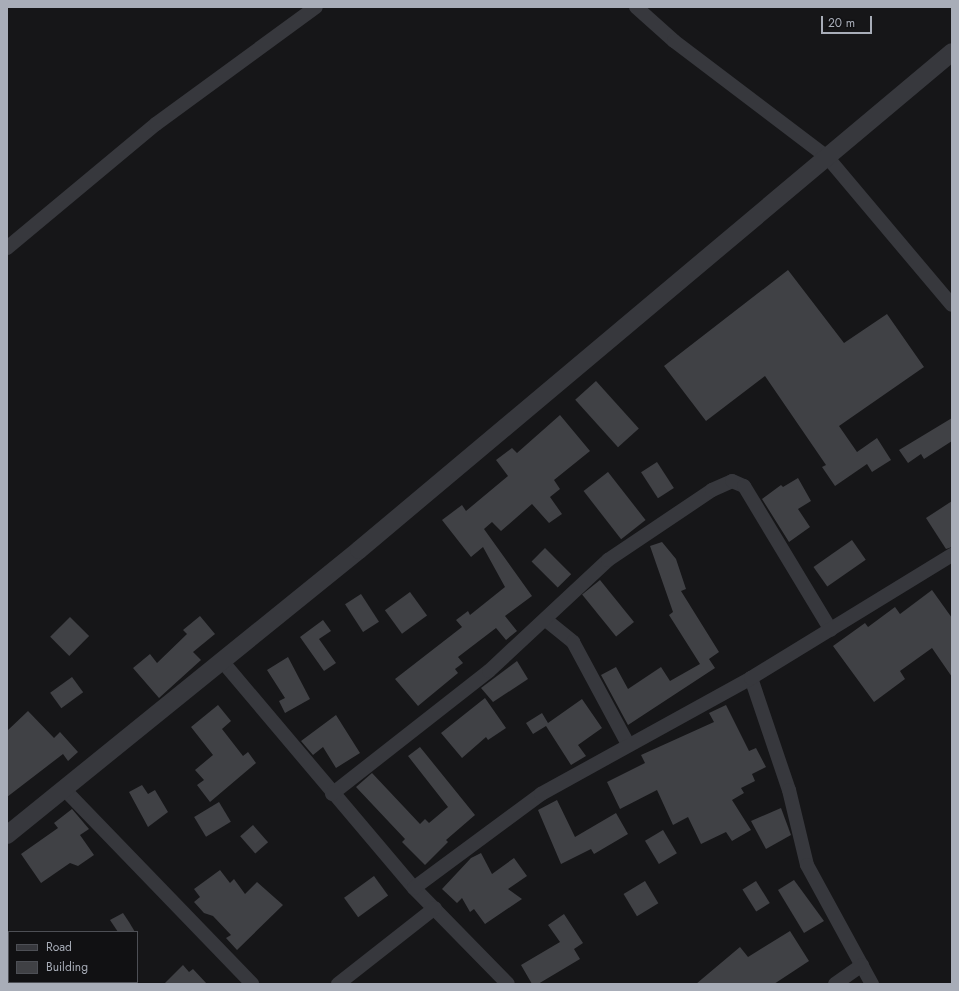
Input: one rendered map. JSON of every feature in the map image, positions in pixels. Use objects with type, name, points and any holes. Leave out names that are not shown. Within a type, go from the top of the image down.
[{"type":"street","points":[[7,248],[156,124],[316,7]]},
{"type":"street","points":[[636,7],[674,41],[828,158],[952,305]]},
{"type":"street","points":[[7,835],[222,661],[828,158],[952,52]]},
{"type":"street","points":[[332,794],[489,671],[546,620],[608,560],[712,490],[732,482],[744,486],[831,630]]},
{"type":"street","points":[[414,888],[542,794],[628,744],[752,678],[952,555]]},
{"type":"street","points":[[546,620],[572,642],[628,744]]},
{"type":"street","points":[[222,661],[332,794],[414,888],[508,984]]},
{"type":"street","points":[[752,678],[789,790],[807,865],[872,984]]},
{"type":"street","points":[[64,789],[252,984]]},
{"type":"street","points":[[338,984],[435,908]]},
{"type":"street","points":[[835,984],[862,965]]},
{"type":"building","points":[[788,270],[844,343],[887,314],[924,367],[839,426],[857,452],[877,438],[891,460],[872,472],[867,464],[835,486],[822,467],[826,465],[765,376],[706,421],[664,366]]},
{"type":"building","points":[[596,381],[639,429],[618,447],[575,400]]},
{"type":"building","points":[[560,415],[590,451],[554,480],[560,489],[550,497],[562,514],[549,523],[532,504],[501,531],[492,522],[484,529],[532,596],[505,616],[517,631],[506,640],[496,628],[458,657],[463,663],[455,669],[458,673],[418,706],[395,679],[462,627],[456,620],[468,611],[470,615],[505,587],[483,547],[471,557],[442,520],[462,505],[466,511],[508,476],[496,460],[512,448],[517,453]]},
{"type":"building","points":[[952,418],[952,441],[924,459],[921,454],[908,463],[899,450]]},
{"type":"building","points":[[657,462],[674,488],[658,498],[641,472]]},
{"type":"building","points":[[608,472],[646,520],[621,539],[584,491]]},
{"type":"building","points":[[798,478],[811,501],[798,509],[810,527],[789,542],[762,499],[781,485],[783,487]]},
{"type":"building","points":[[952,501],[952,547],[946,549],[926,518]]},
{"type":"building","points":[[852,540],[866,560],[827,587],[813,567]]},
{"type":"building","points":[[662,542],[676,559],[686,589],[681,591],[719,652],[709,659],[715,668],[628,725],[601,675],[616,667],[628,689],[661,667],[670,681],[700,664],[669,615],[673,612],[650,546]]},
{"type":"building","points":[[545,548],[571,574],[558,588],[532,561]]},
{"type":"building","points":[[600,580],[634,622],[616,636],[582,594]]},
{"type":"building","points":[[932,590],[952,618],[952,677],[932,648],[900,671],[905,679],[874,702],[833,646],[865,623],[868,627],[895,607],[900,614]]},
{"type":"building","points":[[410,592],[427,615],[402,634],[385,610]]},
{"type":"building","points":[[361,594],[379,622],[363,632],[345,604]]},
{"type":"building","points":[[200,616],[215,634],[193,652],[201,660],[159,698],[133,668],[150,654],[157,663],[187,634],[183,630]]},
{"type":"building","points":[[70,617],[89,636],[69,656],[50,637]]},
{"type":"building","points":[[323,620],[331,631],[319,639],[336,663],[324,671],[300,637]]},
{"type":"building","points":[[288,657],[310,699],[285,713],[279,701],[285,698],[267,670]]},
{"type":"building","points":[[517,661],[528,679],[493,702],[481,688]]},
{"type":"building","points":[[72,677],[83,692],[61,708],[50,693]]},
{"type":"building","points":[[485,698],[506,728],[488,740],[486,737],[462,758],[441,733]]},
{"type":"building","points":[[582,699],[602,728],[578,745],[586,756],[571,765],[546,726],[533,734],[526,723],[542,713],[548,723]]},
{"type":"building","points":[[218,705],[231,721],[222,729],[243,756],[248,752],[256,763],[210,802],[197,785],[204,780],[195,770],[213,755],[191,727]]},
{"type":"building","points":[[726,705],[749,751],[756,748],[766,767],[752,774],[755,781],[741,788],[744,793],[732,800],[751,830],[732,841],[726,832],[701,844],[688,817],[673,825],[657,790],[620,809],[607,782],[645,763],[641,755],[714,722],[709,713]]},
{"type":"building","points":[[28,711],[54,738],[60,732],[78,752],[68,761],[63,754],[7,797],[7,731]]},
{"type":"building","points":[[336,715],[360,753],[336,768],[323,747],[313,755],[301,741]]},
{"type":"building","points":[[420,747],[475,815],[446,840],[448,842],[425,865],[402,842],[405,839],[356,787],[372,773],[420,824],[425,819],[429,823],[448,807],[408,756]]},
{"type":"building","points":[[142,785],[148,794],[155,790],[168,812],[148,827],[129,792]]},
{"type":"building","points":[[557,800],[575,837],[616,813],[628,834],[594,854],[591,849],[561,864],[538,810]]},
{"type":"building","points":[[219,802],[231,822],[206,837],[194,817]]},
{"type":"building","points":[[781,808],[791,835],[766,849],[751,821]]},
{"type":"building","points":[[72,809],[89,829],[80,835],[94,855],[78,866],[70,863],[41,883],[21,854],[58,828],[54,823]]},
{"type":"building","points":[[253,825],[268,842],[255,854],[240,836]]},
{"type":"building","points":[[663,830],[677,853],[659,864],[645,841]]},
{"type":"building","points":[[481,853],[492,874],[514,858],[527,876],[508,889],[522,899],[485,924],[474,909],[470,912],[462,898],[457,903],[442,889],[471,858]]},
{"type":"building","points":[[220,870],[230,883],[234,879],[245,894],[257,882],[283,905],[237,950],[226,938],[231,935],[213,916],[204,913],[194,902],[200,897],[194,889]]},
{"type":"building","points":[[374,876],[388,895],[358,917],[344,898]]},
{"type":"building","points":[[794,880],[824,921],[804,933],[778,890]]},
{"type":"building","points":[[645,881],[658,903],[637,916],[624,894]]},
{"type":"building","points":[[756,881],[770,903],[756,912],[742,889]]},
{"type":"building","points":[[123,913],[134,931],[117,931],[110,920]]},
{"type":"building","points":[[564,914],[583,943],[574,949],[580,959],[538,984],[532,984],[521,965],[560,942],[548,925]]},
{"type":"building","points":[[790,931],[809,961],[774,984],[696,984],[740,947],[748,957]]},
{"type":"building","points":[[183,965],[189,972],[193,969],[207,984],[164,984]]}]
